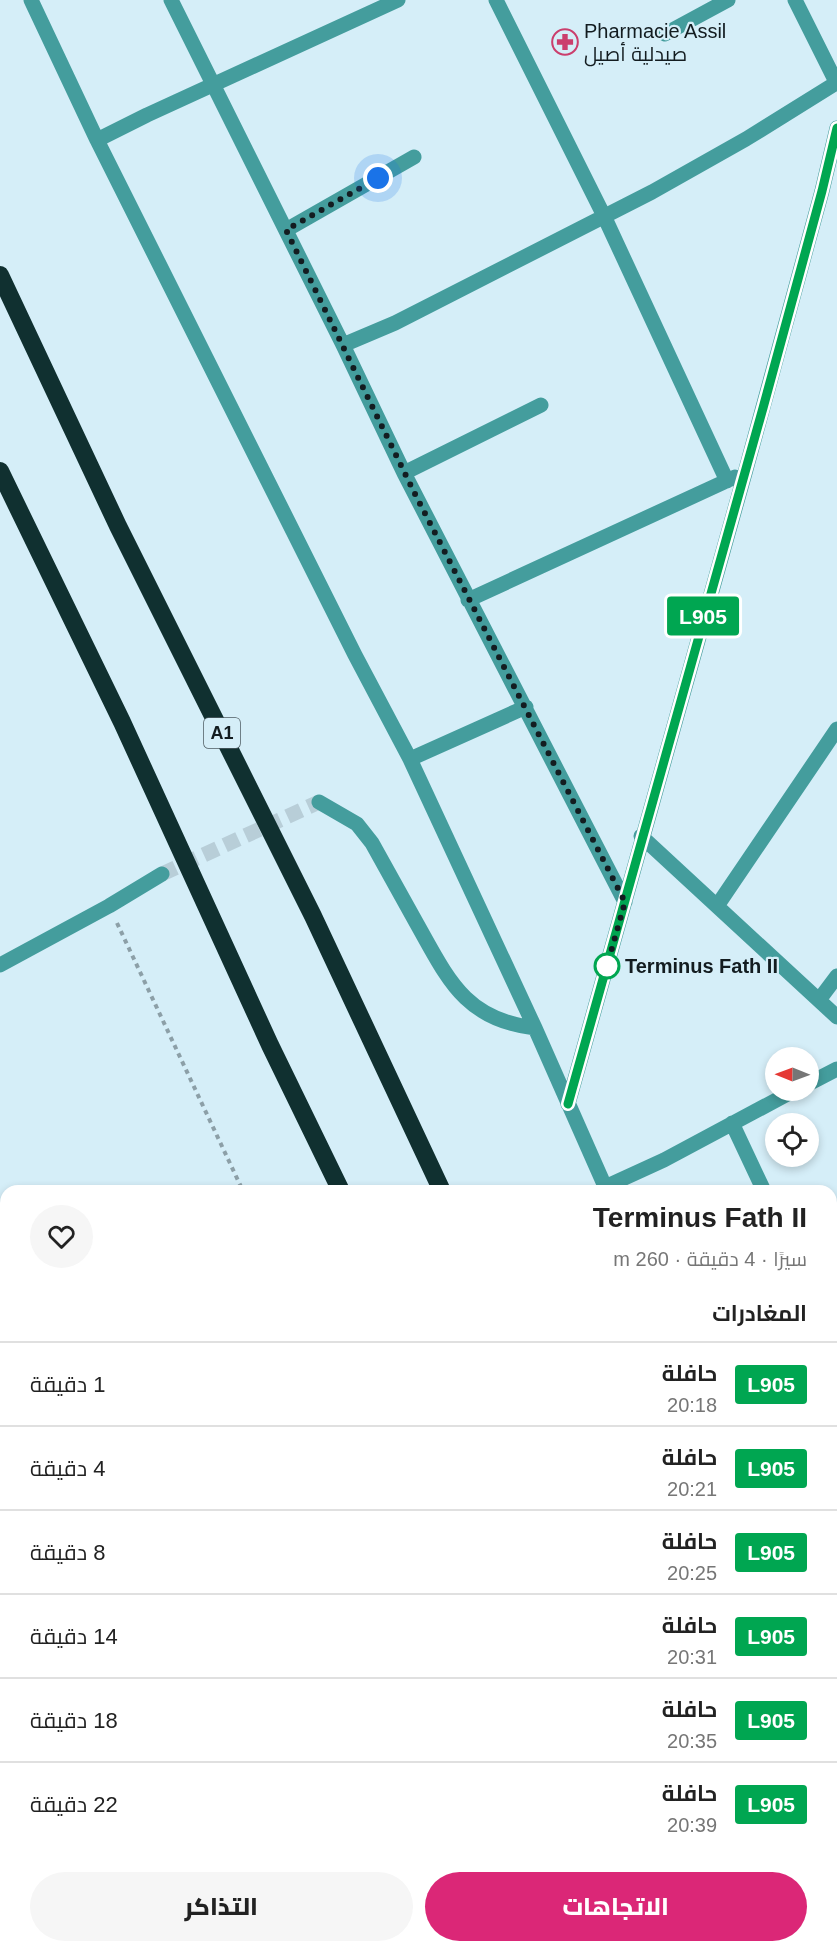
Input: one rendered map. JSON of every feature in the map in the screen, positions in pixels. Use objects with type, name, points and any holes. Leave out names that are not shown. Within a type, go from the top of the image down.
[{"type":"highway","name":"A1","points":[[0,275],[118,526],[313,916],[438,1185]]},
{"type":"highway","points":[[0,471],[122,722],[270,1045],[338,1185]]},
{"type":"street","points":[[31,0],[97,140],[355,655],[410,759],[535,1028],[604,1185]]},
{"type":"street","points":[[171,0],[343,345],[404,473],[625,902]]},
{"type":"street","points":[[97,140],[398,0]]},
{"type":"street","points":[[496,0],[604,216],[727,481]]},
{"type":"street","points":[[664,34],[728,0]]},
{"type":"street","points":[[343,345],[395,323],[604,216],[747,140],[837,84],[795,0]]},
{"type":"street","points":[[568,1104],[625,902],[641,836],[745,473],[837,128]]},
{"type":"street","points":[[286,230],[414,158]]},
{"type":"street","points":[[404,473],[541,405]]},
{"type":"street","points":[[468,600],[745,473]]},
{"type":"street","points":[[410,759],[526,707]]},
{"type":"street","points":[[717,906],[837,729]]},
{"type":"street","points":[[319,802],[351,820],[372,843],[450,982],[474,1005],[491,1017],[513,1026],[535,1028]]},
{"type":"street","points":[[641,836],[837,1017]]},
{"type":"street","points":[[0,965],[109,906],[162,874]]},
{"type":"street","points":[[819,1000],[837,976]]},
{"type":"street","points":[[819,1078],[837,1069]]},
{"type":"street","points":[[614,1185],[774,1101]]},
{"type":"street","points":[[732,1123],[761,1185]]},
{"type":"path","points":[[109,906],[240,1185]]},
{"type":"tunnel","points":[[162,874],[319,802]]},
{"type":"bus line","name":"L905","points":[[568,1104],[763,408],[837,128]]},
{"type":"place","name":"Pharmacie Assil صيدلية أصيل","points":[[565,42]]},
{"type":"place","name":"Terminus Fath II","points":[[607,966]]},
{"type":"route","points":[[378,178],[286,230],[468,600],[526,707],[625,902],[607,966]]}]
